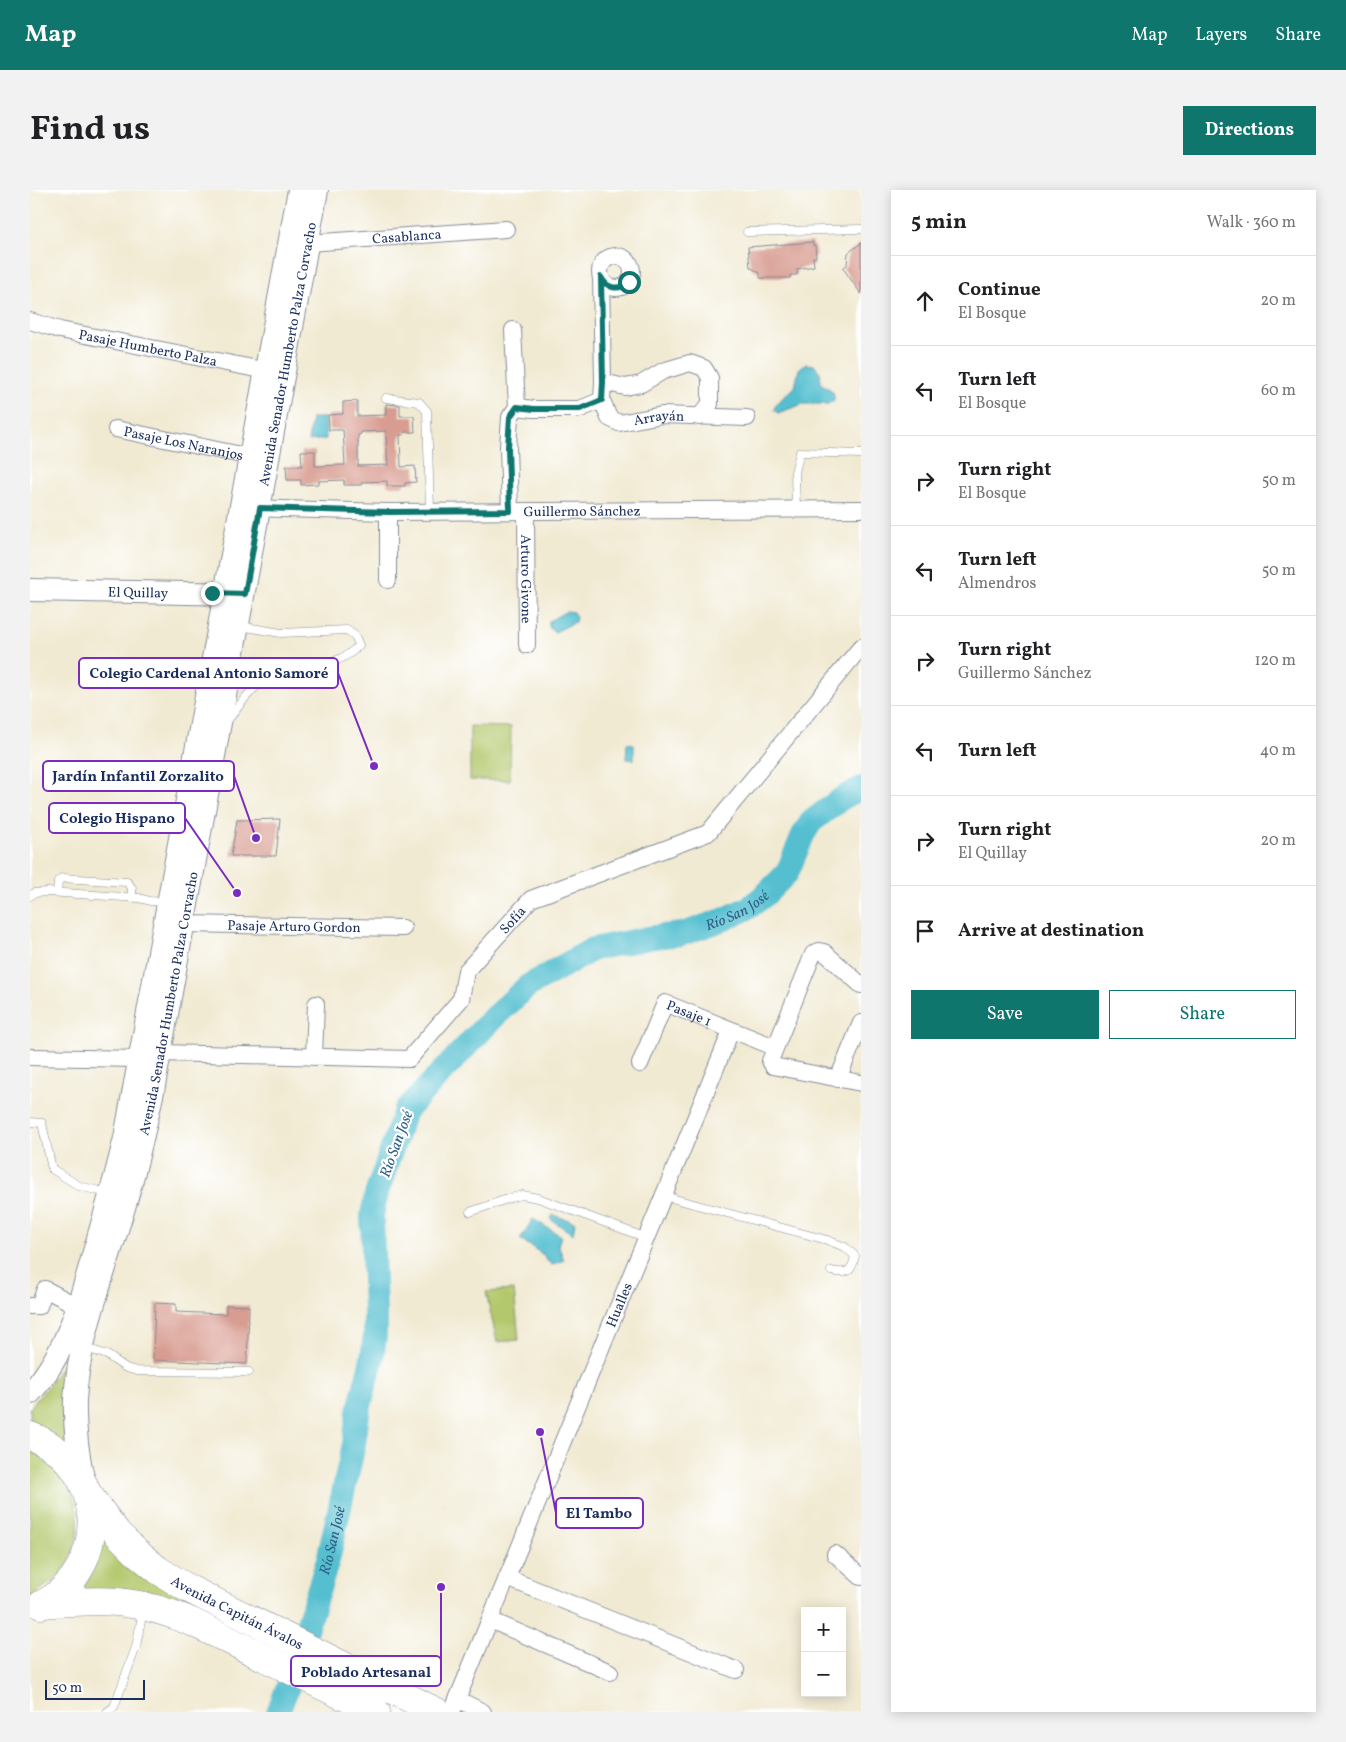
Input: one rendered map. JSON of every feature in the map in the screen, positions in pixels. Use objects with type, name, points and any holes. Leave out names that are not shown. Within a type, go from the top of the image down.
[{"type":"highway","name":"Avenida Capitán Ávalos","points":[[30,1436],[44,1442],[64,1457],[76,1471],[86,1491],[122,1538],[147,1562],[187,1588],[330,1658],[449,1708]]},
{"type":"highway","points":[[36,1606],[53,1598],[66,1586],[83,1563],[92,1529],[90,1506],[86,1491]]},
{"type":"highway","name":"Avenida Capitán Ávalos","points":[[36,1606],[104,1600],[144,1605],[180,1616],[376,1712]]},
{"type":"main road","name":"Avenida Senador Humberto Palza Corvacho","points":[[251,508],[251,457],[299,190]]},
{"type":"main road","name":"Avenida Senador Humberto Palza Corvacho","points":[[86,1491],[77,1446],[75,1415],[77,1383],[96,1298],[135,1167],[168,902],[235,594],[251,508],[308,243],[317,190]]},
{"type":"main road","name":"El Quillay","points":[[30,590],[235,594]]},
{"type":"main road","name":"Avenida Senador Humberto Palza Corvacho","points":[[30,1393],[54,1361],[77,1306],[111,1194],[126,1130],[150,1056],[184,924],[239,626],[235,594]]},
{"type":"street","name":"Casablanca","points":[[308,243],[506,229]]},
{"type":"street","points":[[513,330],[517,407],[580,409],[602,400],[601,277]]},
{"type":"street","name":"Pasaje Humberto Palza","points":[[30,322],[60,330],[267,370]]},
{"type":"street","points":[[603,382],[625,387],[641,384],[663,371],[690,363],[704,368],[710,378],[710,404],[699,418]]},
{"type":"street","name":"Arrayán","points":[[602,400],[609,418],[619,423],[662,415],[699,418],[748,418]]},
{"type":"street","name":"Arturo Givone","points":[[517,407],[510,417],[508,447],[518,511],[527,645]]},
{"type":"street","name":"Pasaje Los Naranjos","points":[[116,429],[251,457]]},
{"type":"street","name":"Guillermo Sánchez","points":[[251,508],[388,512],[861,509]]},
{"type":"street","points":[[388,512],[388,580]]},
{"type":"street","name":"Sofía","points":[[30,1057],[150,1056],[409,1059],[461,998],[466,971],[531,899],[708,833],[861,647]]},
{"type":"street","name":"Pasaje Arturo Gordon","points":[[184,924],[403,928]]},
{"type":"street","points":[[861,985],[824,952],[819,951],[813,954],[774,1047],[770,1061],[773,1066],[861,1083]]},
{"type":"street","name":"Pasaje 1","points":[[640,1064],[665,1003],[774,1047]]},
{"type":"street","points":[[314,1057],[316,1004]]},
{"type":"street","points":[[838,1079],[861,1023]]},
{"type":"street","name":"Hualles","points":[[449,1708],[490,1620],[731,1031]]},
{"type":"street","points":[[30,1306],[39,1306],[45,1289],[77,1306]]},
{"type":"street","points":[[835,1554],[861,1577]]},
{"type":"street","points":[[507,1578],[736,1670]]},
{"type":"street","points":[[490,1620],[610,1672]]},
{"type":"street","points":[[449,1708],[484,1712]]},
{"type":"lane","points":[[747,232],[861,229]]},
{"type":"lane","points":[[386,398],[419,402],[427,411],[430,511]]},
{"type":"lane","points":[[796,510],[795,472],[800,452],[861,454]]},
{"type":"lane","points":[[219,731],[256,687],[276,677],[322,666],[351,654],[359,645],[355,636],[347,630],[281,634],[239,626]]},
{"type":"lane","points":[[57,893],[58,881],[62,878],[127,882],[132,888],[132,898]]},
{"type":"lane","points":[[30,896],[34,893],[57,893],[168,902]]},
{"type":"lane","points":[[30,1122],[42,1123],[52,1169],[79,1186],[111,1194]]},
{"type":"lane","points":[[470,1212],[510,1198],[522,1196],[538,1198],[646,1238]]},
{"type":"lane","points":[[664,1196],[845,1246],[855,1256],[853,1266],[848,1271],[841,1273],[831,1271]]},
{"type":"lane","points":[[84,1347],[107,1355],[126,1368],[137,1371],[249,1372]]},
{"type":"lane","points":[[107,1712],[114,1707],[136,1647],[144,1605]]},
{"type":"green space","points":[[470,726],[511,727],[510,780],[470,780]]},
{"type":"green space","points":[[514,1290],[519,1340],[497,1342],[486,1292]]},
{"type":"green space","points":[[72,1351],[67,1447],[30,1427],[30,1408],[49,1385]]},
{"type":"green space","points":[[30,1452],[56,1468],[65,1480],[77,1509],[78,1524],[77,1539],[66,1568],[30,1598]]},
{"type":"green space","points":[[102,1531],[202,1607],[262,1642],[75,1597],[87,1582],[94,1567]]},
{"type":"water","points":[[805,364],[814,365],[820,372],[821,384],[829,388],[834,400],[828,404],[803,404],[778,413],[774,410],[776,404],[795,387],[799,369]]},
{"type":"water","points":[[312,418],[325,418],[326,439],[308,441]]},
{"type":"water","points":[[567,611],[573,612],[576,617],[575,622],[555,632],[552,630],[549,627],[549,621]]},
{"type":"water","points":[[627,743],[634,744],[634,760],[626,759]]},
{"type":"water","points":[[553,1215],[575,1222],[573,1234],[550,1219]]},
{"type":"water","points":[[533,1219],[561,1236],[558,1245],[564,1260],[552,1265],[544,1258],[545,1256],[520,1239]]},
{"type":"building","points":[[813,242],[816,257],[813,257],[814,266],[797,269],[797,275],[790,275],[790,278],[760,278],[760,273],[750,267],[748,247]]},
{"type":"building","points":[[861,243],[861,294],[843,268],[847,265],[848,253]]},
{"type":"building","points":[[357,401],[357,416],[386,415],[386,404],[400,405],[400,416],[414,416],[415,432],[404,432],[404,435],[400,435],[401,467],[415,466],[416,482],[405,483],[405,486],[387,486],[387,481],[362,482],[362,485],[344,485],[344,480],[319,481],[319,484],[301,485],[301,480],[287,480],[286,466],[302,466],[301,451],[315,451],[315,466],[345,465],[343,430],[329,430],[328,415],[343,414],[343,402]],"holes":[[[386,431],[388,465],[358,466],[358,435],[361,432]]]},
{"type":"building","points":[[280,819],[276,856],[231,856],[237,820]]},
{"type":"building","points":[[155,1303],[176,1304],[176,1312],[226,1314],[226,1305],[249,1306],[247,1364],[153,1360]]},
{"type":"waterway","name":"Río San José","points":[[278,1712],[328,1560],[354,1444],[358,1413],[372,1359],[375,1335],[372,1216],[376,1195],[405,1111],[494,1017],[528,986],[593,949],[654,937],[682,934],[725,919],[748,908],[764,896],[787,873],[803,835],[811,822],[841,799],[861,788]]},
{"type":"place","name":"Colegio Cardenal Antonio Samoré","points":[[374,766]]},
{"type":"place","name":"Jardín Infantil Zorzalito","points":[[256,838]]},
{"type":"place","name":"Colegio Hispano","points":[[237,893]]},
{"type":"place","name":"El Tambo","points":[[540,1432]]},
{"type":"place","name":"Poblado Artesanal","points":[[441,1587]]},
{"type":"route","points":[[212,593],[245,594],[260,508],[388,512],[510,511],[508,447],[510,417],[517,407],[580,409],[602,400],[601,277],[603,282],[613,288],[620,288],[629,282]]}]
